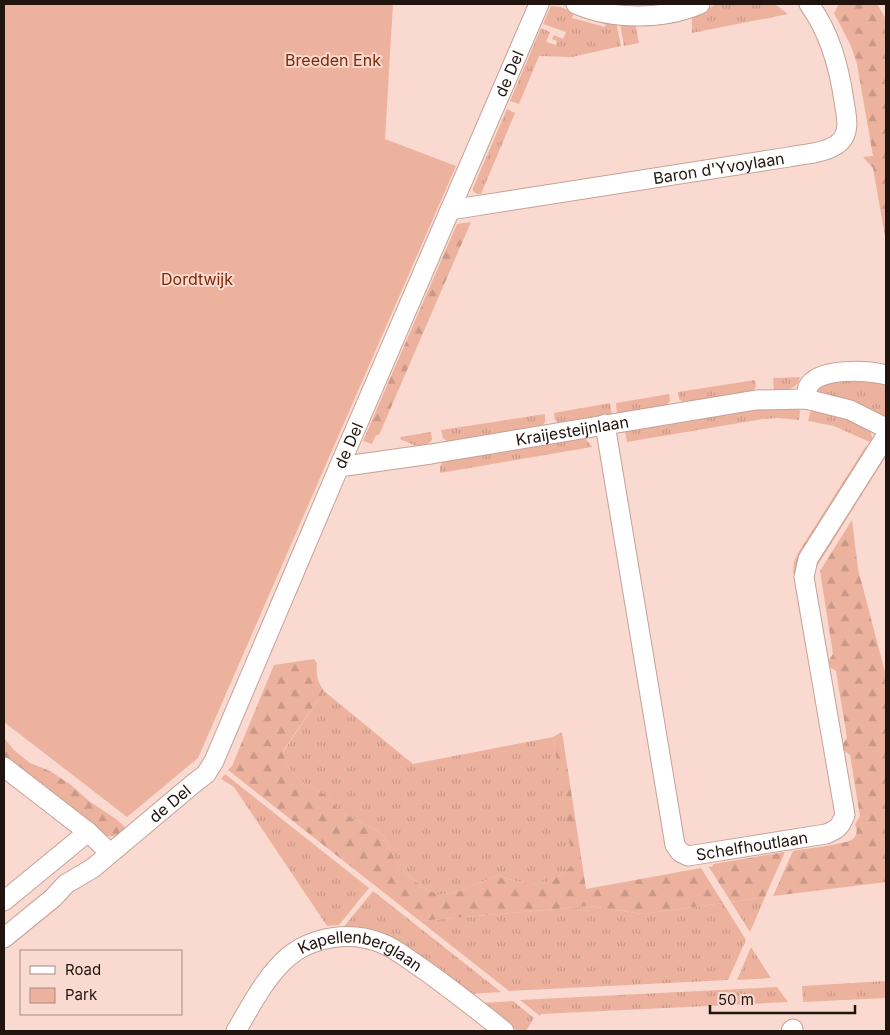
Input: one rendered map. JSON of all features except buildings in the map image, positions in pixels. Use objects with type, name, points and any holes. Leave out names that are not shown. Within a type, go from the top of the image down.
[{"type":"street","name":"de Del","points":[[4,938],[53,898],[66,884],[93,868],[206,774],[214,761],[540,4]]},
{"type":"street","points":[[576,4],[611,14],[649,15],[674,12],[700,4]]},
{"type":"street","name":"Baron d'Yvoylaan","points":[[450,210],[789,157],[830,148],[840,142],[846,133],[847,122],[837,62],[822,25],[809,4]]},
{"type":"street","points":[[806,398],[809,386],[817,379],[834,373],[851,370],[872,371],[886,375]]},
{"type":"street","name":"Kraijesteijnlaan","points":[[339,467],[431,454],[756,400],[806,398],[850,410],[886,428]]},
{"type":"street","name":"Schelfhoutlaan","points":[[605,424],[675,845],[680,852],[688,856],[826,834],[837,830],[842,823],[845,815],[804,576],[808,559],[886,436]]},
{"type":"street","points":[[4,767],[88,832],[110,853]]},
{"type":"street","points":[[4,901],[88,832]]},
{"type":"street","name":"Kapellenberglaan","points":[[236,1031],[274,971],[289,956],[305,946],[324,940],[352,936],[381,943],[393,949],[449,987],[504,1031]]},
{"type":"green space","name":"Dordtwijk","points":[[4,4],[393,4],[385,139],[456,166],[198,758],[127,817],[4,722]]},
{"type":"green space","points":[[716,4],[775,4],[788,14],[692,33],[692,16]]},
{"type":"green space","points":[[839,4],[877,4],[886,19],[886,242],[873,168],[863,157],[873,156],[857,64],[851,46],[834,13]]},
{"type":"green space","points":[[551,6],[574,12],[572,18],[605,27],[606,22],[616,22],[621,46],[572,57],[539,56],[519,104],[510,101],[541,28],[550,32],[546,42],[556,45],[557,41],[552,39],[554,35],[563,39],[566,32],[543,24]]},
{"type":"green space","points":[[620,23],[635,23],[639,43],[624,46]]},
{"type":"green space","points":[[507,109],[515,113],[481,194],[477,194],[473,191],[473,188]]},
{"type":"green space","points":[[471,222],[379,435],[376,435],[372,444],[363,441],[457,224]]},
{"type":"green space","points":[[800,377],[799,382],[794,387],[774,390],[773,378]]},
{"type":"green space","points":[[840,378],[886,380],[886,417],[864,406],[819,392],[817,388]]},
{"type":"green space","points":[[755,380],[756,386],[753,392],[684,403],[679,399],[678,392]]},
{"type":"green space","points":[[669,394],[670,401],[666,406],[617,414],[616,403]]},
{"type":"green space","points":[[610,403],[612,415],[559,424],[555,420],[554,413]]},
{"type":"green space","points":[[797,407],[800,411],[799,420],[763,419],[627,442],[625,431],[761,408]]},
{"type":"green space","points":[[813,409],[838,415],[870,429],[872,443],[834,426],[808,421]]},
{"type":"green space","points":[[545,414],[545,422],[542,426],[448,442],[443,438],[441,430]]},
{"type":"green space","points":[[431,432],[432,440],[420,447],[401,440],[400,437]]},
{"type":"green space","points":[[584,437],[592,447],[440,473],[443,460]]},
{"type":"green space","points":[[866,446],[869,448],[797,572],[793,574],[794,562],[798,553]]},
{"type":"green space","points":[[882,456],[885,458],[814,571],[815,577],[813,580],[813,565]]},
{"type":"green space","points":[[852,520],[858,569],[886,676],[886,882],[773,896],[793,851],[843,843],[853,839],[857,830],[855,824],[860,816],[850,755],[841,747],[847,738],[836,671],[828,666],[827,663],[833,654],[820,571]]},
{"type":"green space","points":[[314,659],[317,663],[318,681],[324,691],[283,751],[286,764],[298,779],[329,797],[340,812],[377,830],[384,837],[399,868],[422,887],[439,895],[457,892],[496,876],[529,884],[546,882],[563,874],[573,864],[553,737],[562,732],[586,889],[701,868],[723,903],[643,914],[590,906],[420,921],[228,770],[232,766],[274,665]]},
{"type":"green space","points":[[324,691],[413,764],[553,737],[574,864],[563,874],[546,882],[529,884],[496,876],[457,892],[439,895],[422,887],[399,868],[384,837],[377,830],[340,812],[329,797],[298,779],[286,764],[283,752]]},
{"type":"green space","points":[[4,738],[14,750],[30,763],[50,771],[71,785],[127,829],[115,836],[103,834],[4,758]]},
{"type":"green space","points":[[225,774],[369,888],[339,925],[327,926],[234,787],[221,779]]},
{"type":"green space","points":[[785,852],[765,897],[731,902],[709,867],[713,866],[713,864]]},
{"type":"green space","points":[[373,891],[501,992],[470,994],[342,929]]},
{"type":"green space","points":[[765,897],[750,932],[731,902]]},
{"type":"green space","points":[[723,903],[746,940],[728,980],[509,991],[420,921],[590,906],[643,914]]},
{"type":"green space","points":[[751,947],[771,978],[737,980]]},
{"type":"green space","points":[[886,981],[886,998],[803,1002],[802,986]]},
{"type":"green space","points":[[777,987],[788,1002],[541,1014],[540,1016],[520,1000]]},
{"type":"green space","points":[[513,1001],[534,1018],[526,1031],[518,1031],[481,1003]]},
{"type":"park label","name":"Breeden Enk","points":[[333,60]]}]
